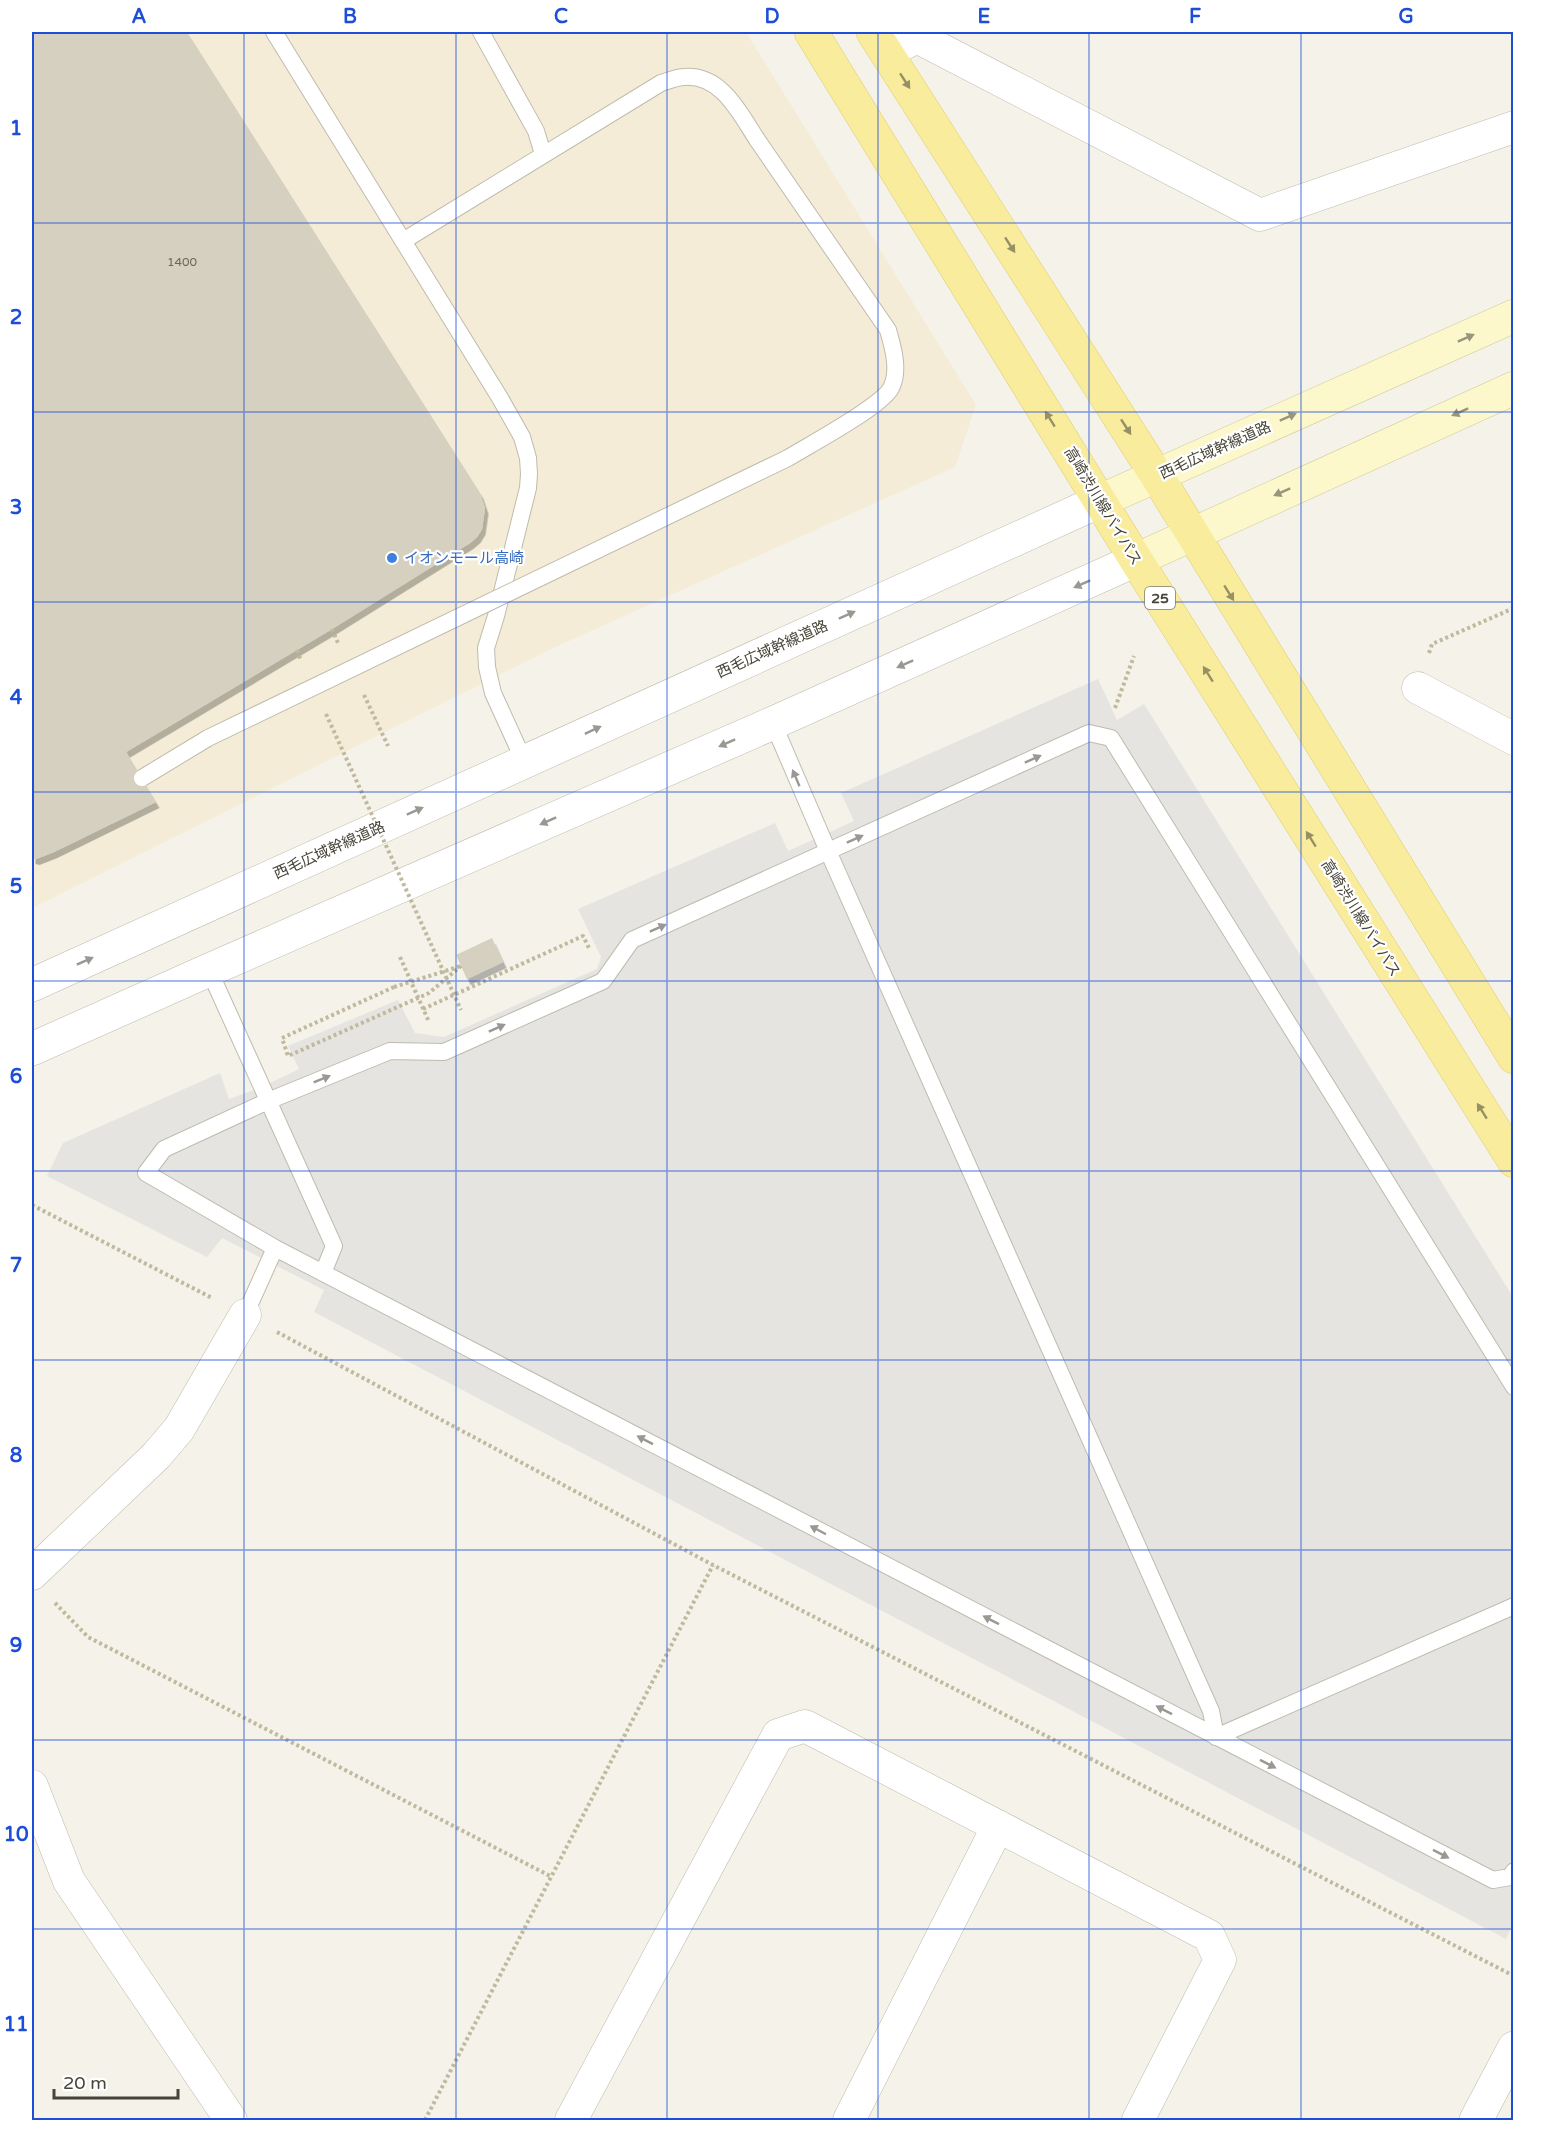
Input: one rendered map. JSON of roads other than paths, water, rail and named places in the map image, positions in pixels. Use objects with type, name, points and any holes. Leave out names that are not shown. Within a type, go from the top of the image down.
[{"type":"main road","name":"高崎渋川線バイパス","points":[[811,32],[1136,560],[1514,1161]]},
{"type":"main road","points":[[880,42],[1157,476],[1514,1056]]},
{"type":"main road","name":"西毛広域幹線道路","points":[[1100,501],[1514,316]]},
{"type":"main road","points":[[1136,560],[1192,532],[1514,388]]},
{"type":"street","points":[[880,42],[917,37],[1260,215],[1514,127]]},
{"type":"street","name":"西毛広域幹線道路","points":[[32,985],[1100,501]]},
{"type":"street","points":[[32,1049],[773,723],[1136,560]]},
{"type":"street","points":[[1418,688],[1514,740]]},
{"type":"street","points":[[40,1584],[179,1429],[245,1315]]},
{"type":"street","points":[[571,2121],[778,1735],[805,1726],[1209,1936],[1220,1960],[1138,2121]]},
{"type":"street","points":[[32,1785],[69,1881],[231,2121]]},
{"type":"street","points":[[849,2121],[998,1826]]},
{"type":"street","points":[[1476,2121],[1514,2048]]},
{"type":"lane","points":[[274,32],[522,437],[528,458],[528,488],[486,648],[487,667],[493,693],[524,761]]},
{"type":"lane","points":[[481,32],[536,131],[543,154]]},
{"type":"lane","points":[[142,778],[208,738],[788,458],[875,405],[891,388],[896,359],[888,330],[724,91],[708,81],[684,77],[661,83],[403,241]]},
{"type":"lane","points":[[773,723],[1212,1711],[1216,1737]]},
{"type":"lane","points":[[1514,1387],[1111,738],[1105,736],[1089,734],[632,940],[603,981],[444,1052],[390,1051],[268,1101],[164,1149],[146,1173],[275,1248],[1492,1880],[1510,1877],[1514,1871]]},
{"type":"lane","points":[[208,970],[334,1246],[323,1273]]},
{"type":"lane","points":[[245,1315],[275,1248]]},
{"type":"lane","points":[[1216,1737],[1514,1606]]},
{"type":"place","name":"イオンモール高崎","points":[[392,558]]}]
